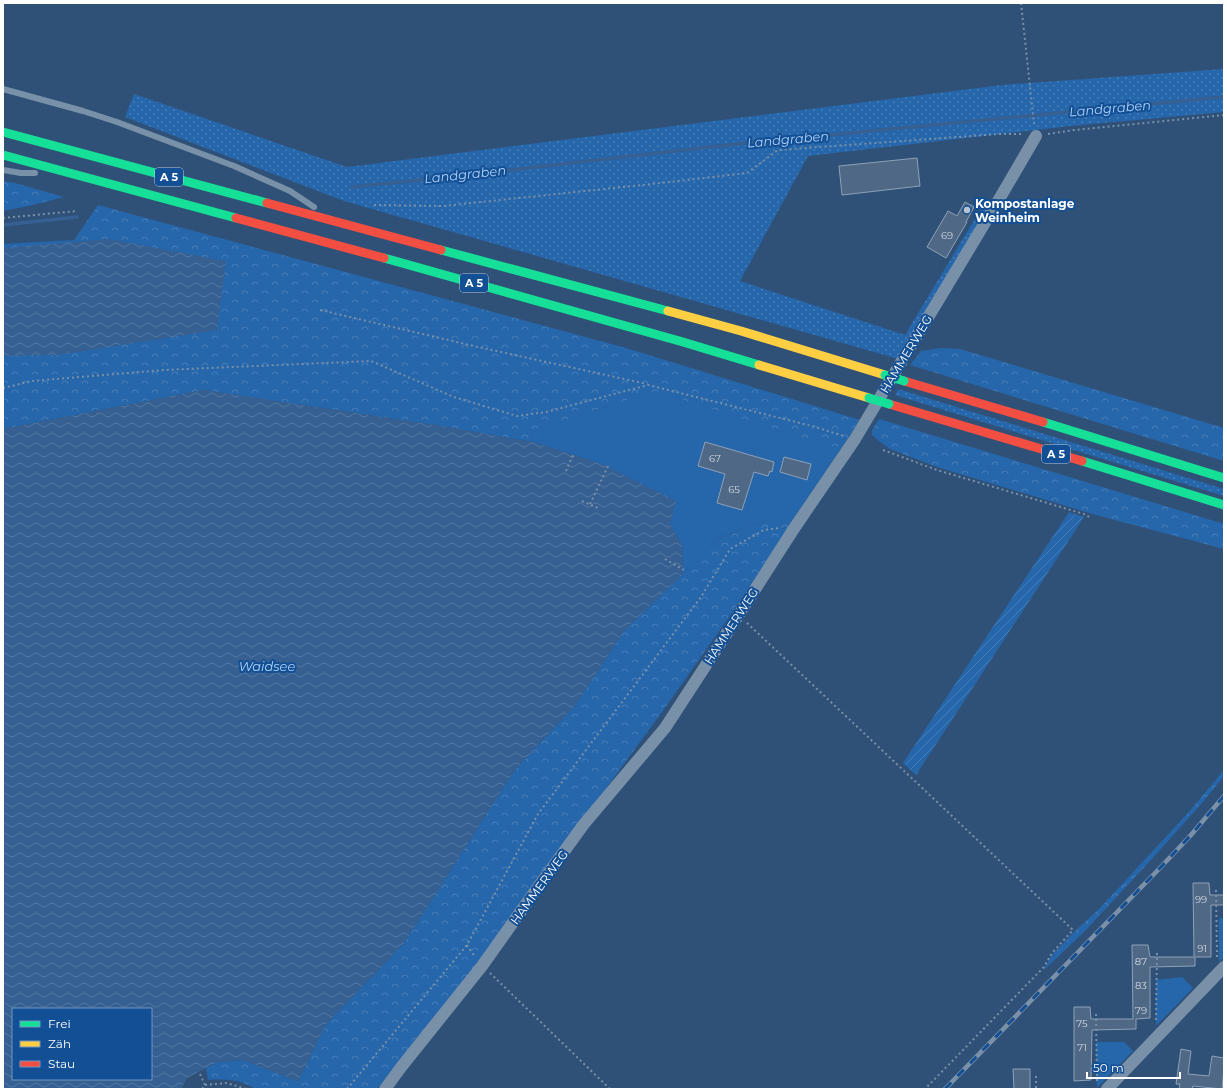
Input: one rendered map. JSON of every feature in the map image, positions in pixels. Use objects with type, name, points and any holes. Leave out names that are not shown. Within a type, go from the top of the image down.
[{"type":"highway","name":"A 5","points":[[3,132],[741,331],[1224,478]]},
{"type":"highway","name":"A 5","points":[[3,155],[420,268],[683,342],[1113,470],[1224,505]]},
{"type":"street","name":"HAMMERWEG","points":[[385,1089],[482,966],[584,824],[665,728],[793,530],[855,439],[1036,136]]},
{"type":"street","points":[[1102,1089],[1156,1039],[1220,971]]},
{"type":"lane","points":[[3,89],[83,111],[116,122],[234,166],[290,191],[336,221]]},
{"type":"lane","points":[[3,170],[42,174]]},
{"type":"lane","points":[[49,174],[78,175]]},
{"type":"path","points":[[1021,3],[1034,122]]},
{"type":"path","points":[[374,205],[443,206],[747,173],[778,150],[999,134],[1036,136],[1074,130],[1224,115]]},
{"type":"path","points":[[3,218],[77,211]]},
{"type":"path","points":[[320,310],[478,347],[648,384],[812,426],[855,439]]},
{"type":"path","points":[[3,388],[32,381],[164,370],[371,361],[454,397],[517,416],[546,412],[648,384]]},
{"type":"path","points":[[883,450],[937,470],[1084,514],[1092,518]]},
{"type":"path","points":[[566,471],[573,455]]},
{"type":"path","points":[[590,504],[609,464]]},
{"type":"path","points":[[582,501],[598,508]]},
{"type":"path","points":[[347,1089],[467,944],[538,814],[610,716],[701,597],[730,549],[764,530],[783,528],[793,530]]},
{"type":"path","points":[[665,559],[684,570]]},
{"type":"path","points":[[738,616],[754,628],[1073,930],[1052,953],[1044,967],[925,1089]]},
{"type":"path","points":[[1216,890],[1220,971]]},
{"type":"path","points":[[1156,1039],[1157,953]]},
{"type":"path","points":[[482,966],[610,1089]]},
{"type":"path","points":[[1096,1014],[1102,1089]]},
{"type":"path","points":[[200,1074],[205,1085]]},
{"type":"path","points":[[1036,1076],[1036,1089]]},
{"type":"path","points":[[202,1089],[205,1085],[227,1083],[246,1089]]},
{"type":"green space","points":[[1224,69],[1224,112],[1070,126],[808,156],[740,281],[905,335],[987,199],[995,206],[902,360],[344,201],[125,117],[134,94],[347,167],[1002,85]]},
{"type":"green space","points":[[3,181],[15,183],[64,197],[3,211]]},
{"type":"green space","points":[[98,205],[626,348],[860,420],[734,610],[662,712],[484,955],[377,1089],[255,1089],[238,1081],[208,1080],[206,1068],[218,1062],[243,1060],[298,1081],[326,1024],[404,943],[514,771],[576,704],[624,631],[718,538],[766,521],[791,521],[840,450],[532,431],[533,442],[435,425],[203,390],[3,429],[3,244],[74,240]]},
{"type":"green space","points":[[941,348],[960,349],[1224,428],[1224,461],[910,365],[921,351]]},
{"type":"green space","points":[[898,389],[1224,489],[1224,496],[895,395]]},
{"type":"green space","points":[[656,391],[840,450],[791,521],[766,521],[718,538],[683,574],[682,545],[670,524],[604,465],[533,442],[532,431]]},
{"type":"green space","points":[[879,419],[1224,524],[1224,549],[1096,515],[937,467],[890,449],[879,441],[872,435],[872,430]]},
{"type":"green space","points":[[1069,512],[1084,517],[916,775],[903,763]]},
{"type":"green space","points":[[1224,770],[1224,776],[1150,861],[1083,933],[1043,971],[1052,955],[1099,909],[1188,813]]},
{"type":"green space","points":[[1219,918],[1224,918],[1224,957],[1219,962]]},
{"type":"green space","points":[[1182,977],[1193,988],[1156,1026],[1156,980]]},
{"type":"green space","points":[[1096,1042],[1124,1042],[1133,1051],[1097,1088]]},
{"type":"water","points":[[109,239],[226,261],[217,330],[58,355],[3,356],[3,248]]},
{"type":"water","name":"Waidsee","points":[[203,390],[435,425],[533,442],[604,465],[676,501],[670,524],[682,545],[683,574],[624,631],[576,704],[514,771],[404,943],[326,1024],[298,1081],[243,1060],[218,1062],[187,1078],[181,1089],[3,1089],[3,429]]},
{"type":"building","points":[[917,158],[920,186],[842,195],[839,166]]},
{"type":"building","points":[[965,202],[974,207],[946,258],[927,247],[948,211],[957,216]]},
{"type":"building","points":[[705,442],[774,462],[772,472],[770,471],[768,476],[754,472],[742,510],[717,503],[725,474],[698,466]]},
{"type":"building","points":[[784,457],[811,464],[807,480],[780,472]]},
{"type":"building","points":[[1193,883],[1209,883],[1210,895],[1224,895],[1224,905],[1211,905],[1211,957],[1195,957],[1195,966],[1150,967],[1150,1018],[1136,1019],[1136,1029],[1092,1030],[1091,1080],[1074,1081],[1074,1007],[1090,1007],[1091,1019],[1133,1019],[1132,945],[1148,945],[1150,957],[1194,957]]},
{"type":"building","points":[[1181,1049],[1191,1051],[1188,1074],[1209,1076],[1212,1056],[1224,1058],[1222,1089],[1193,1086],[1192,1089],[1179,1089],[1180,1084],[1176,1084]]},
{"type":"building","points":[[1013,1069],[1030,1069],[1030,1089],[1014,1089]]},
{"type":"waterway","name":"Landgraben","points":[[352,187],[736,144],[1224,97]]},
{"type":"waterway","name":"Landgraben","points":[[3,225],[77,217]]},
{"type":"railway","points":[[945,1089],[1159,869],[1191,835],[1224,796]]},
{"type":"traffic: fast","points":[[3,132],[267,203]]},
{"type":"traffic: fast","points":[[3,155],[236,218]]},
{"type":"traffic: fast","points":[[441,250],[668,311]]},
{"type":"traffic: fast","points":[[384,258],[683,342],[759,365]]},
{"type":"traffic: fast","points":[[885,375],[904,381]]},
{"type":"traffic: fast","points":[[869,398],[889,404]]},
{"type":"traffic: fast","points":[[1043,422],[1224,478]]},
{"type":"traffic: fast","points":[[1082,461],[1224,505]]},
{"type":"traffic: slow","points":[[668,311],[741,331],[885,375]]},
{"type":"traffic: slow","points":[[759,365],[869,398]]},
{"type":"traffic: jam","points":[[267,203],[441,250]]},
{"type":"traffic: jam","points":[[236,218],[384,258]]},
{"type":"traffic: jam","points":[[904,381],[1043,422]]},
{"type":"traffic: jam","points":[[889,404],[1082,461]]},
{"type":"place","name":"Kompostanlage Weinheim","points":[[967,210]]}]
